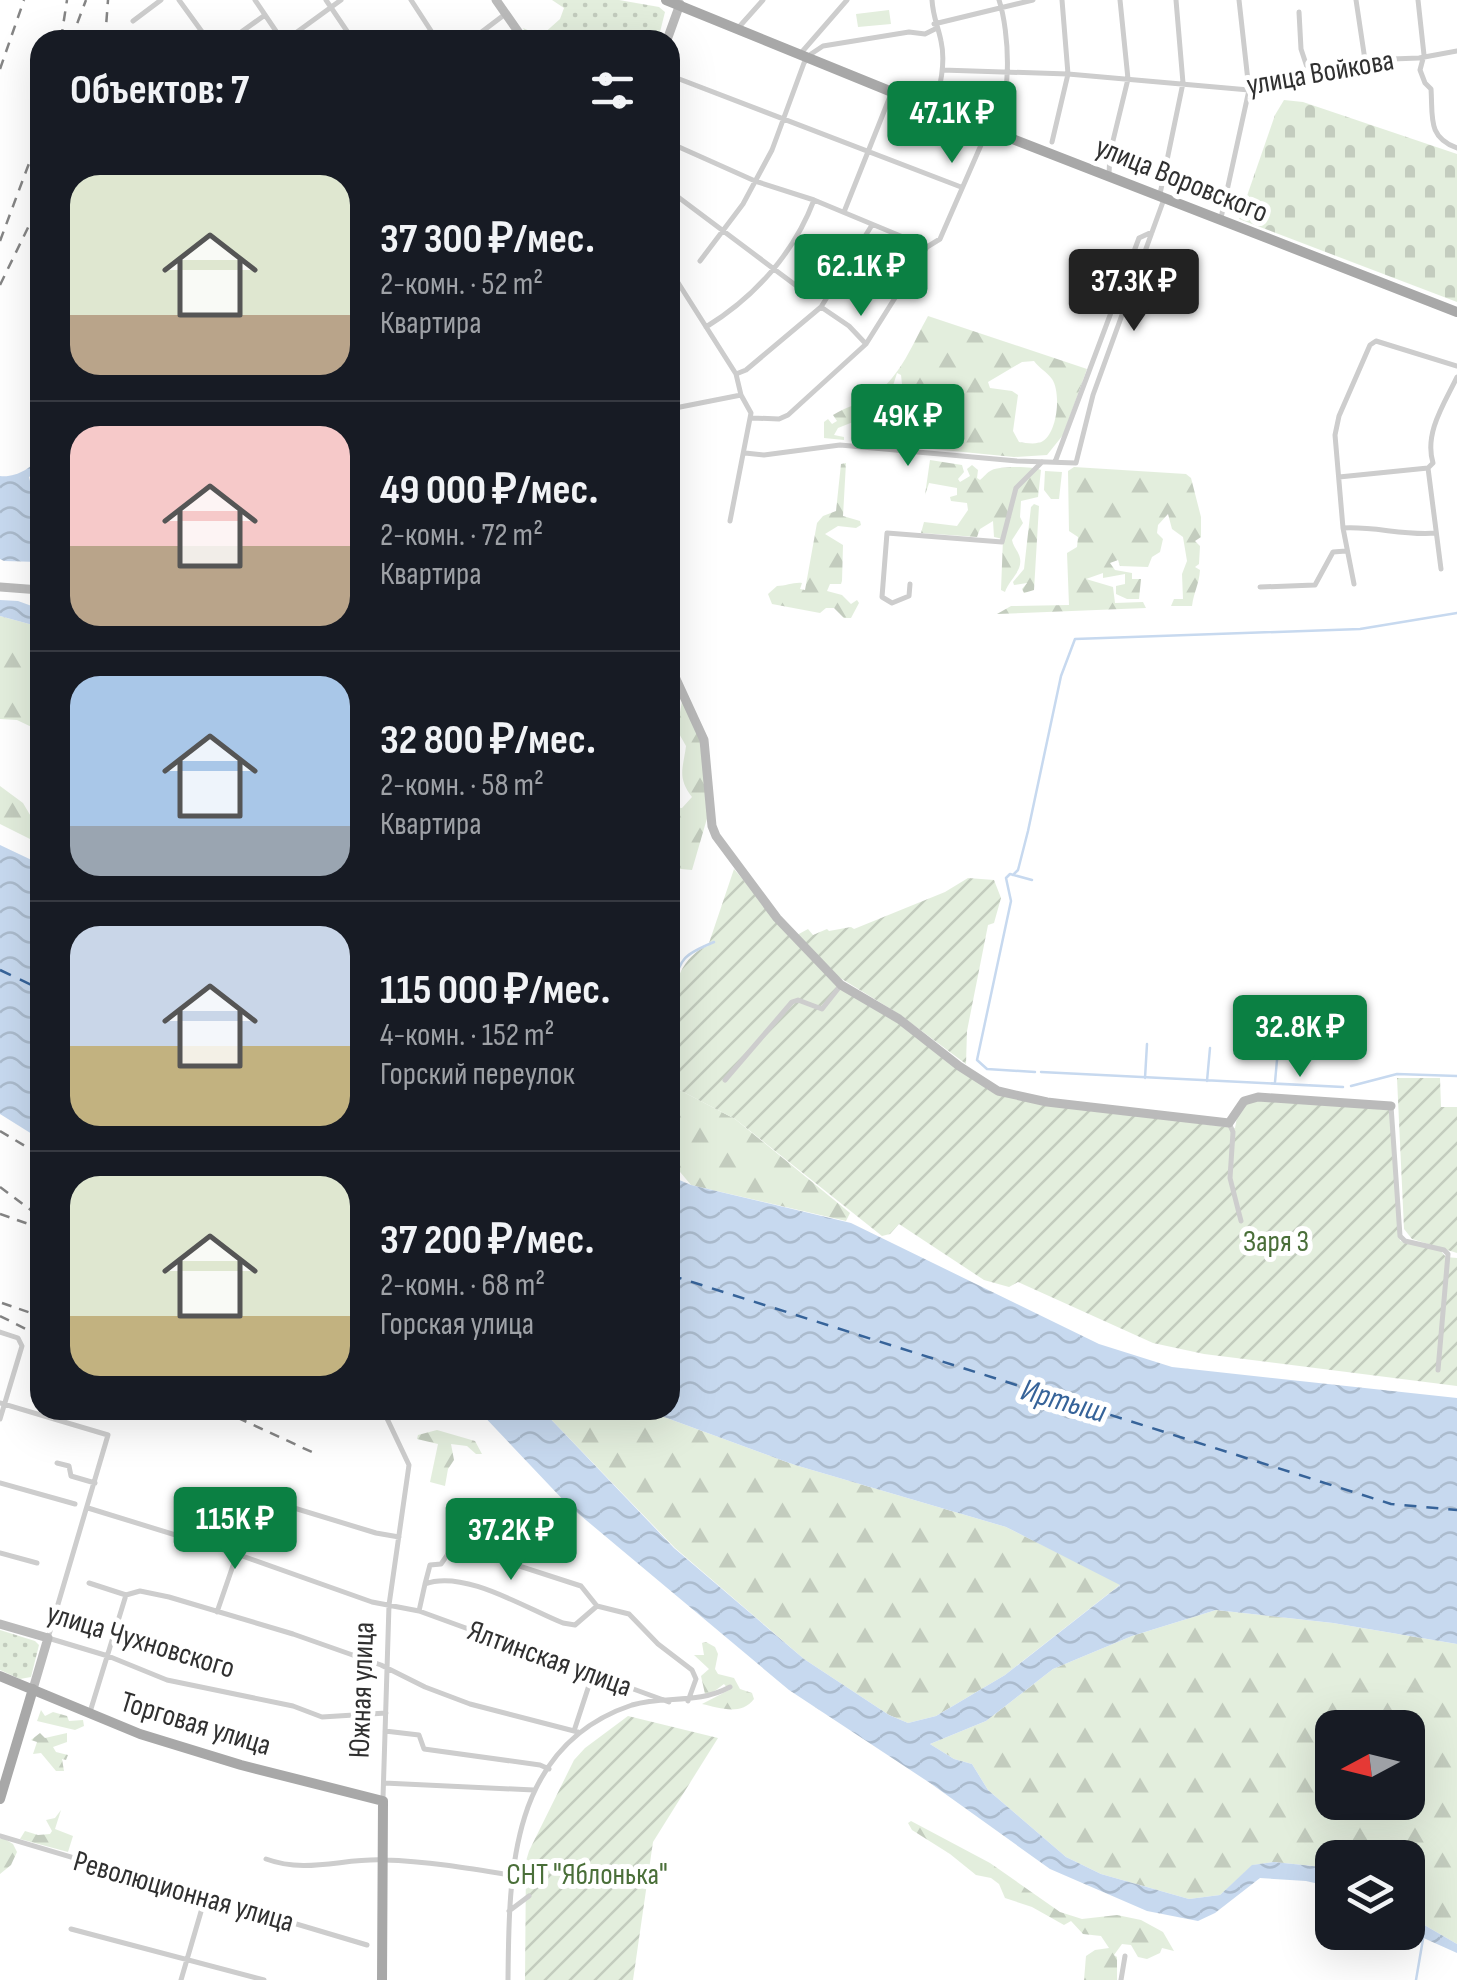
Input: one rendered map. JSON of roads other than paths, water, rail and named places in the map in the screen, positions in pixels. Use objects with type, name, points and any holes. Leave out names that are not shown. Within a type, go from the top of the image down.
[{"type":"main road","name":"улица Воровского","points":[[666,0],[682,2],[737,30],[1457,312]]},
{"type":"main road","name":"Торговая улица","points":[[0,1676],[140,1734],[383,1802]]},
{"type":"main road","points":[[0,1799],[33,1689]]},
{"type":"main road","name":"Южная улица","points":[[382,1980],[383,1802]]},
{"type":"street","points":[[133,20],[162,0]]},
{"type":"street","points":[[179,0],[201,30]]},
{"type":"street","points":[[256,0],[277,30]]},
{"type":"street","points":[[326,0],[347,30]]},
{"type":"street","points":[[298,30],[341,0]]},
{"type":"street","points":[[412,0],[431,30]]},
{"type":"street","points":[[496,0],[517,30]]},
{"type":"street","points":[[737,30],[763,0]]},
{"type":"street","points":[[700,261],[744,204],[783,119],[803,56],[847,0]]},
{"type":"street","points":[[932,0],[941,41],[942,70],[934,108]]},
{"type":"street","points":[[752,418],[779,420],[788,415],[866,344],[927,247],[940,239],[988,129],[1000,117],[1006,70],[999,0]]},
{"type":"street","points":[[803,56],[824,46],[909,32],[925,34],[935,26],[1033,0]]},
{"type":"street","points":[[1052,142],[1068,74],[1062,0]]},
{"type":"street","points":[[1108,177],[1128,79],[1120,0]]},
{"type":"street","points":[[745,454],[764,456],[840,444],[1076,462],[1092,395],[1162,198],[1183,83],[1176,0]]},
{"type":"street","points":[[1220,221],[1249,90],[1239,0]]},
{"type":"street","points":[[1356,0],[1365,60]]},
{"type":"street","points":[[1418,0],[1424,54],[1420,66]]},
{"type":"street","points":[[670,30],[682,2]]},
{"type":"street","points":[[1299,12],[1301,50],[1309,74]]},
{"type":"street","points":[[484,30],[506,14]]},
{"type":"street","points":[[244,30],[266,15]]},
{"type":"street","name":"улица Войкова","points":[[942,70],[1068,74],[1249,90],[1262,83],[1365,60],[1414,58],[1457,50]]},
{"type":"street","points":[[1414,58],[1431,89],[1434,130],[1442,143],[1457,148]]},
{"type":"street","points":[[680,79],[961,187]]},
{"type":"street","points":[[844,212],[892,92]]},
{"type":"street","points":[[680,147],[755,181],[814,200],[927,247]]},
{"type":"street","points":[[680,199],[798,287]]},
{"type":"street","points":[[706,326],[751,294],[774,269],[814,200]]},
{"type":"street","points":[[736,374],[746,370],[820,306],[872,225]]},
{"type":"street","points":[[1055,462],[1139,238],[1152,232]]},
{"type":"street","points":[[680,291],[736,374],[740,395],[752,418],[730,521]]},
{"type":"street","points":[[820,306],[850,326],[866,344]]},
{"type":"street","points":[[1354,584],[1343,528],[1336,426],[1372,342],[1457,366]]},
{"type":"street","points":[[1339,477],[1433,466],[1430,446],[1436,421],[1457,377]]},
{"type":"street","points":[[680,408],[740,395]]},
{"type":"street","points":[[910,584],[905,600],[892,604],[882,597],[887,533],[1002,542],[1016,488],[1042,462]]},
{"type":"street","points":[[1428,468],[1440,568]]},
{"type":"street","points":[[1343,528],[1369,526],[1415,535],[1436,532]]},
{"type":"street","points":[[1260,587],[1315,585],[1333,552],[1347,550]]},
{"type":"street","points":[[0,587],[30,589]]},
{"type":"street","points":[[680,688],[704,740],[716,836],[778,918],[841,984],[900,1020],[998,1091],[1047,1102],[1229,1123]]},
{"type":"street","points":[[726,1080],[792,1002],[808,1002],[822,1009],[841,984]]},
{"type":"street","points":[[1229,1123],[1244,1101],[1258,1097],[1392,1106],[1400,1236],[1404,1241],[1457,1256]]},
{"type":"street","points":[[1229,1123],[1233,1132],[1230,1178],[1242,1220]]},
{"type":"street","points":[[1438,1370],[1448,1254]]},
{"type":"street","points":[[0,1332],[18,1338],[22,1346],[0,1419]]},
{"type":"street","points":[[2,1404],[30,1412]]},
{"type":"street","points":[[33,1689],[108,1435],[57,1420]]},
{"type":"street","name":"Южная улица","points":[[383,1802],[389,1605],[409,1465],[388,1420]]},
{"type":"street","points":[[57,1463],[68,1466],[71,1476],[94,1483]]},
{"type":"street","points":[[0,1484],[75,1504]]},
{"type":"street","points":[[217,1612],[258,1497],[376,1534],[398,1537]]},
{"type":"street","name":"Ялтинская улица","points":[[88,1508],[372,1602],[418,1612],[669,1702]]},
{"type":"street","points":[[418,1612],[430,1565],[441,1564],[448,1554],[470,1550],[581,1586],[597,1606],[629,1614],[658,1644],[692,1670],[696,1679],[688,1700]]},
{"type":"street","points":[[0,1554],[37,1563]]},
{"type":"street","points":[[425,1584],[448,1580],[491,1591],[535,1612],[575,1624],[597,1606]]},
{"type":"street","points":[[88,1583],[126,1595],[140,1591],[293,1634],[381,1665],[470,1704],[576,1732],[632,1705],[688,1700],[730,1687]]},
{"type":"street","points":[[89,1714],[126,1595]]},
{"type":"street","name":"улица Чухновского","points":[[0,1624],[108,1656],[167,1680],[293,1706],[322,1717],[386,1713]]},
{"type":"street","points":[[508,1980],[510,1875],[520,1830],[534,1790],[576,1732],[593,1673]]},
{"type":"street","points":[[385,1731],[420,1736],[424,1749],[540,1764],[549,1769]]},
{"type":"street","points":[[384,1782],[534,1790]]},
{"type":"street","name":"Революционная улица","points":[[0,1836],[367,1945]]},
{"type":"street","points":[[266,1859],[306,1868],[383,1860],[510,1875]]},
{"type":"street","points":[[508,1911],[529,1896]]},
{"type":"street","points":[[181,1980],[205,1898]]},
{"type":"street","points":[[71,1928],[264,1980]]},
{"type":"street","points":[[1121,1980],[1125,1956]]},
{"type":"water","points":[[30,466],[30,562],[4,561],[0,559],[0,476]]},
{"type":"water","points":[[0,600],[30,605],[30,624],[0,616]]},
{"type":"water","points":[[0,845],[30,859],[30,1133],[0,1114]]},
{"type":"water","name":"Иртыш","points":[[680,1180],[851,1223],[1099,1344],[1172,1367],[1457,1398],[1457,1644],[1333,1623],[1216,1610],[1132,1636],[1053,1669],[986,1721],[930,1744],[954,1759],[972,1764],[988,1790],[1066,1857],[1101,1874],[1189,1899],[1220,1895],[1252,1865],[1274,1862],[1315,1866],[1315,1883],[1260,1878],[1215,1913],[1198,1921],[1147,1911],[1050,1869],[930,1783],[789,1690],[568,1505],[487,1420],[552,1420],[674,1548],[804,1659],[889,1715],[908,1723],[936,1716],[1005,1675],[1120,1585],[1006,1527],[795,1465],[672,1420],[680,1420]]},
{"type":"water","points":[[1425,1925],[1457,1944],[1457,1953],[1425,1939]]},
{"type":"waterway","points":[[1013,875],[1018,870],[1028,831],[1061,676],[1075,639],[1360,629],[1457,613]]},
{"type":"waterway","points":[[1032,880],[1010,874],[1006,878],[1011,901],[977,1060],[987,1069],[1035,1072]]},
{"type":"waterway","points":[[680,968],[694,952],[714,942]]},
{"type":"waterway","points":[[1145,1078],[1147,1044]]},
{"type":"waterway","points":[[1207,1081],[1210,1048]]},
{"type":"waterway","points":[[1275,1082],[1278,1049]]},
{"type":"waterway","points":[[1041,1072],[1343,1087]]},
{"type":"waterway","points":[[1351,1086],[1397,1074],[1457,1076]]},
{"type":"waterway","points":[[1416,1980],[1421,1950]]},
{"type":"railway","points":[[0,69],[24,0]]},
{"type":"railway","points":[[62,30],[67,0]]},
{"type":"railway","points":[[75,30],[86,0]]},
{"type":"railway","points":[[106,30],[108,0]]},
{"type":"railway","points":[[0,241],[30,161]]},
{"type":"railway","points":[[0,285],[30,224]]},
{"type":"railway","points":[[0,1131],[30,1149]]},
{"type":"railway","points":[[0,1187],[30,1210]]},
{"type":"railway","points":[[0,1214],[30,1224]]},
{"type":"railway","points":[[2,1303],[30,1313]]},
{"type":"railway","points":[[0,1316],[30,1331]]},
{"type":"railway","points":[[243,1420],[314,1453]]},
{"type":"park label","name":"Заря 3","points":[[1276,1241]]},
{"type":"park label","name":"СНТ \"Яблонька\"","points":[[587,1874]]}]
